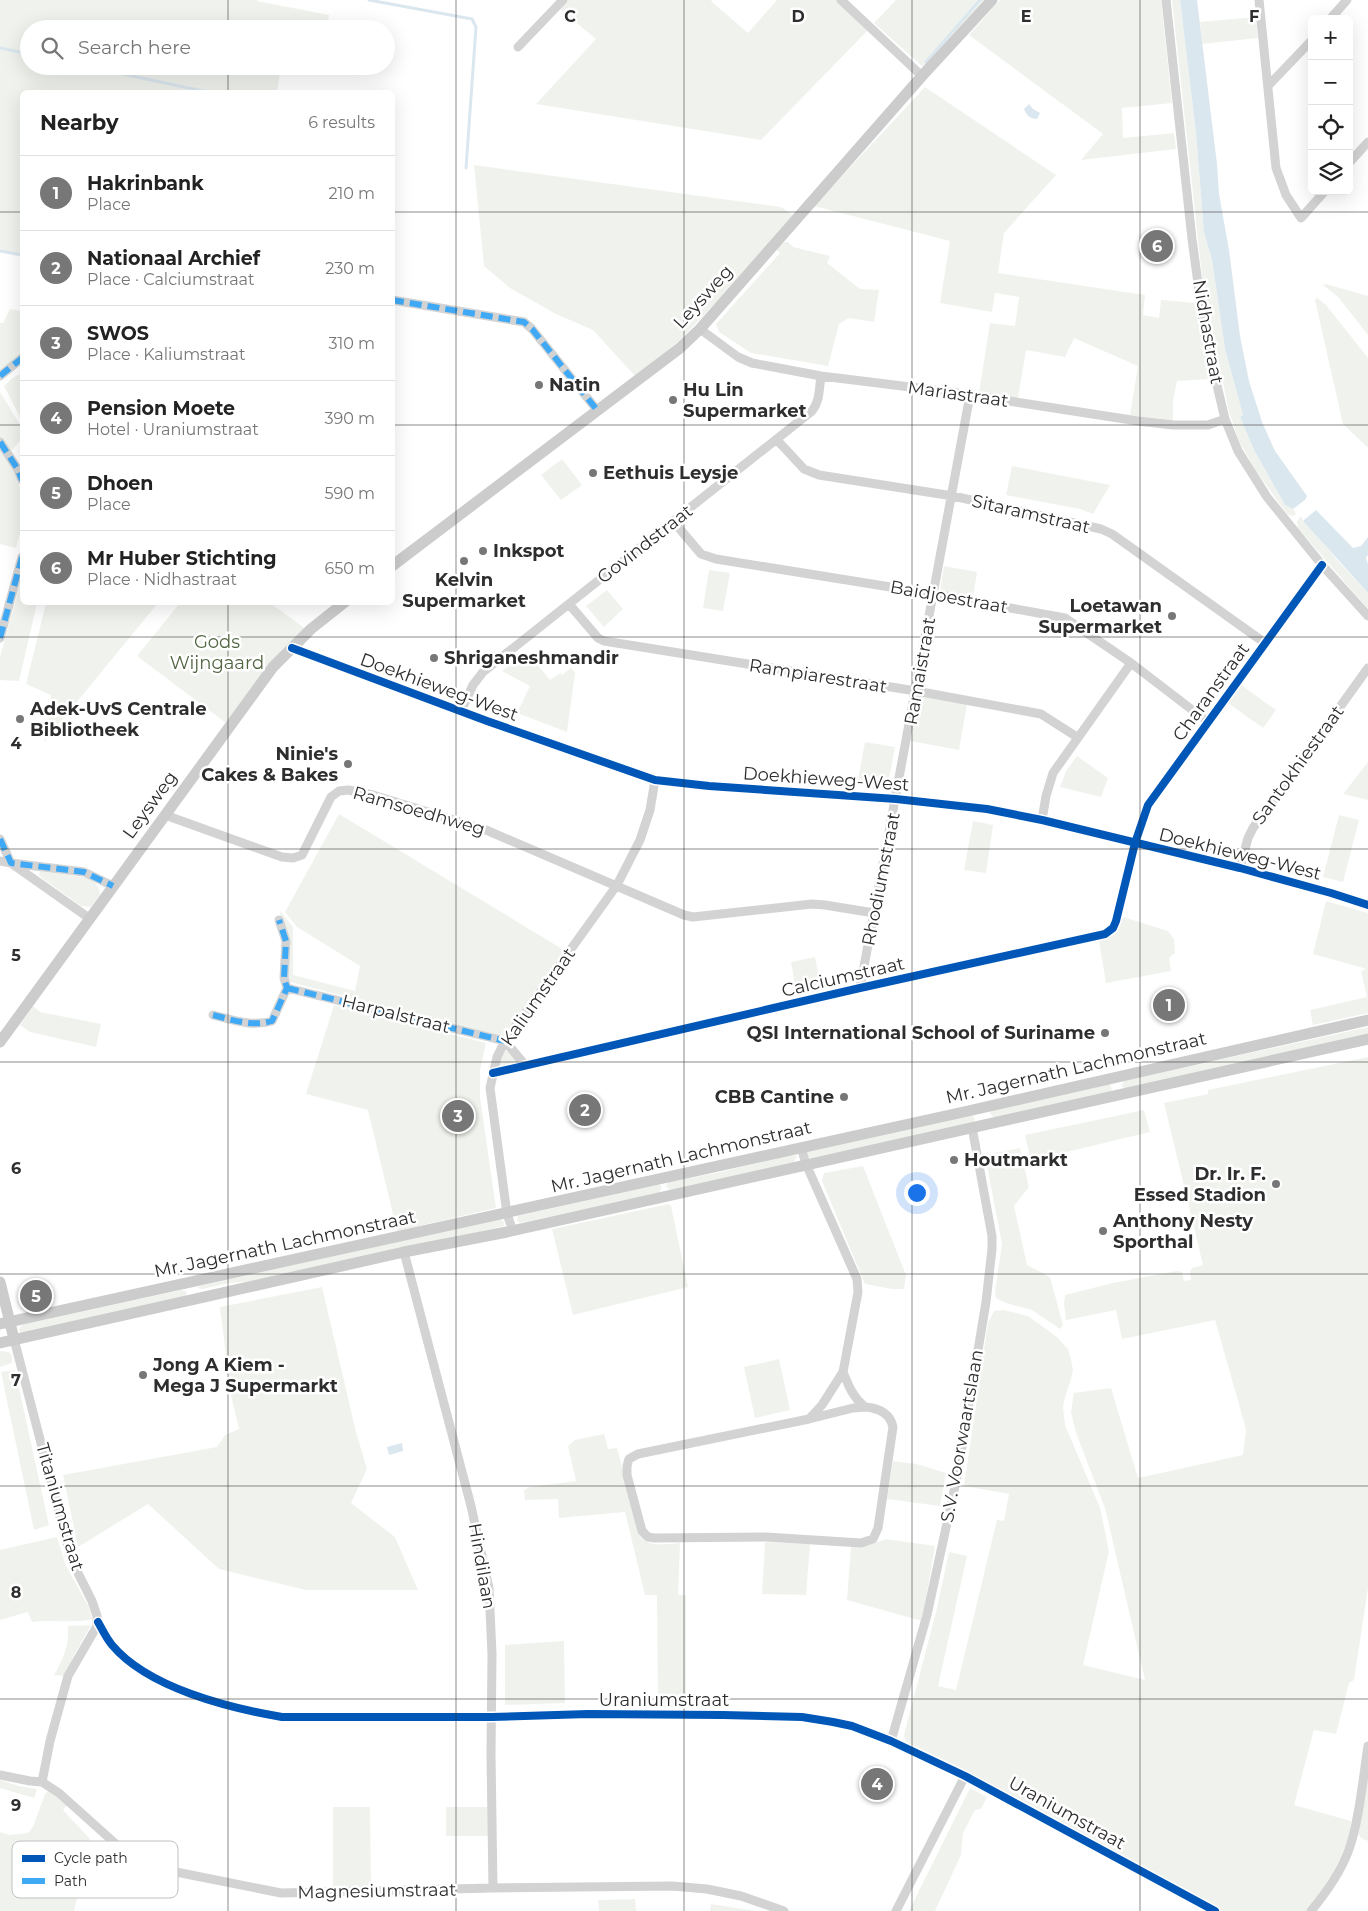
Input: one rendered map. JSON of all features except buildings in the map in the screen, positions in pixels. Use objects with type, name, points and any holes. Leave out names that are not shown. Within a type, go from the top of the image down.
[{"type":"main road","name":"Leysweg","points":[[395,564],[680,348],[700,329],[922,76],[992,0]]},
{"type":"main road","name":"Leysweg","points":[[0,1042],[273,667],[311,629],[341,605]]},
{"type":"main road","name":"Mr. Jagernath Lachmonstraat","points":[[5,1323],[507,1214],[1368,1020]]},
{"type":"main road","name":"Mr. Jagernath Lachmonstraat","points":[[0,1343],[404,1252],[513,1231],[1368,1039]]},
{"type":"main road","points":[[1110,1079],[1114,1095]]},
{"type":"main road","points":[[977,1126],[978,1108]]},
{"type":"main road","points":[[0,1282],[5,1323],[14,1340]]},
{"type":"street","points":[[518,47],[563,0]]},
{"type":"street","points":[[841,0],[922,76]]},
{"type":"street","name":"Nidhastraat","points":[[1166,0],[1198,285],[1206,335],[1225,419],[1238,451],[1252,475],[1322,565],[1368,616]]},
{"type":"street","points":[[1259,0],[1276,168],[1286,195],[1301,218],[1321,195]]},
{"type":"street","points":[[1334,15],[1347,0]]},
{"type":"street","points":[[1268,86],[1308,44]]},
{"type":"street","points":[[1353,159],[1368,142]]},
{"type":"street","points":[[395,300],[524,322],[532,329],[597,410]]},
{"type":"street","name":"Mariastraat","points":[[700,329],[738,357],[752,363],[821,376],[970,395],[1173,425],[1208,425],[1225,419]]},
{"type":"street","points":[[0,376],[20,360]]},
{"type":"street","name":"Govindstraat","points":[[461,711],[473,685],[483,672],[812,411],[817,405],[821,376]]},
{"type":"street","name":"Ramaistraat","points":[[896,799],[970,395]]},
{"type":"street","name":"Sitaramstraat","points":[[777,440],[804,469],[811,473],[952,496],[1101,529],[1112,534],[1265,644]]},
{"type":"street","points":[[0,442],[20,475]]},
{"type":"street","name":"Baidjoestraat","points":[[673,521],[701,554],[716,559],[934,594],[1065,618],[1131,663],[1208,722]]},
{"type":"street","points":[[0,638],[20,564]]},
{"type":"street","name":"Charanstraat","points":[[1135,843],[1148,805],[1322,565]]},
{"type":"street","name":"Rampiarestraat","points":[[569,604],[598,638],[604,642],[916,691],[1041,714],[1077,737]]},
{"type":"street","name":"Doekhieweg-West","points":[[292,648],[654,780],[709,786],[896,799],[987,809],[1042,820],[1240,868],[1368,905]]},
{"type":"street","points":[[1042,820],[1046,796],[1053,773],[1131,663]]},
{"type":"street","name":"Santokhiestraat","points":[[1240,868],[1248,838],[1253,828],[1368,668]]},
{"type":"street","name":"Kaliumstraat","points":[[513,1231],[507,1214],[490,1088],[497,1056],[505,1041],[617,885],[640,840],[650,810],[654,780]]},
{"type":"street","name":"Ramsoedhweg","points":[[164,815],[282,858],[293,858],[302,854],[331,798],[339,791],[348,790],[373,795],[486,830],[617,885],[684,916],[693,917],[812,904],[874,913]]},
{"type":"street","name":"Rhodiumstraat","points":[[860,988],[896,799]]},
{"type":"street","points":[[0,839],[11,863],[89,918]]},
{"type":"street","name":"Calciumstraat","points":[[493,1074],[860,988],[1105,934],[1113,928],[1116,920],[1135,843]]},
{"type":"street","points":[[0,861],[84,872],[113,886]]},
{"type":"street","points":[[214,1015],[248,1023],[262,1024],[272,1021],[287,988],[284,978],[286,940],[279,920]]},
{"type":"street","name":"Harpalstraat","points":[[287,988],[505,1041]]},
{"type":"street","points":[[505,1041],[525,1065]]},
{"type":"street","name":"S.V. Voorwaartslaan","points":[[892,1741],[927,1615],[958,1476],[986,1302],[992,1236],[977,1126]]},
{"type":"street","points":[[802,1147],[806,1164],[858,1279],[858,1292],[844,1372],[822,1405],[809,1419]]},
{"type":"street","name":"Hindilaan","points":[[404,1252],[470,1506],[489,1588],[492,1654],[493,1888]]},
{"type":"street","name":"Titaniumstraat","points":[[14,1340],[71,1559],[92,1601],[98,1622]]},
{"type":"street","points":[[844,1372],[850,1390],[865,1407]]},
{"type":"street","points":[[865,1407],[873,1408],[888,1415],[893,1427],[880,1519],[876,1534],[869,1542],[861,1544],[766,1537],[654,1538],[648,1537],[642,1530],[627,1475],[629,1459],[649,1452],[809,1419],[853,1408],[865,1407]]},
{"type":"street","points":[[42,1782],[50,1741],[68,1676],[98,1622]]},
{"type":"street","name":"Uraniumstraat","points":[[98,1622],[111,1644],[136,1666],[186,1693],[257,1712],[289,1718],[492,1717],[588,1714],[802,1716],[852,1726],[892,1741],[965,1776],[1215,1911]]},
{"type":"street","points":[[1311,1911],[1331,1883],[1348,1854],[1354,1834],[1368,1746]]},
{"type":"street","name":"Magnesiumstraat","points":[[0,1774],[42,1782],[59,1793],[115,1841]]},
{"type":"street","points":[[896,1911],[965,1776]]},
{"type":"street","name":"Magnesiumstraat","points":[[178,1872],[281,1893],[493,1888],[688,1887],[741,1896],[784,1911]]},
{"type":"green space","points":[[0,0],[257,0],[329,15],[328,20],[20,20],[20,75],[280,75],[277,90],[20,90],[20,255],[0,251]]},
{"type":"green space","points":[[568,0],[712,0],[748,33],[777,0],[837,0],[869,29],[761,140],[536,104],[596,39],[560,9]]},
{"type":"green space","points":[[896,0],[986,0],[923,67],[874,23]]},
{"type":"green space","points":[[1000,0],[1161,0],[1172,103],[1122,108],[1123,138],[1174,133],[1176,149],[1081,160],[1103,134],[969,35]]},
{"type":"green space","points":[[1172,0],[1180,0],[1196,133],[1204,233],[1212,260],[1225,349],[1243,415],[1240,417],[1254,450],[1285,505],[1293,509],[1296,514],[1293,516],[1287,514],[1256,471],[1239,441],[1229,412],[1203,285]]},
{"type":"green space","points":[[1256,17],[1258,38],[1202,44],[1200,22]]},
{"type":"green space","points":[[925,87],[1056,175],[1004,233],[998,273],[1145,295],[1143,315],[1159,318],[1161,300],[1196,303],[1210,379],[1177,381],[1173,401],[1173,422],[1130,415],[1138,366],[1074,338],[1065,357],[1026,350],[1018,398],[979,393],[990,323],[1015,326],[1019,297],[995,293],[992,312],[940,303],[950,241],[814,206]]},
{"type":"green space","points":[[474,165],[781,207],[793,215],[726,292],[680,340],[635,376],[593,330],[556,314],[510,288],[484,266]]},
{"type":"green space","points":[[784,242],[788,242],[793,247],[830,256],[827,263],[860,289],[879,290],[874,322],[849,318],[839,324],[828,366],[751,353],[719,332],[716,324],[780,253],[776,250]]},
{"type":"green space","points":[[1326,284],[1368,296],[1368,335],[1339,298],[1323,285]]},
{"type":"green space","points":[[1317,298],[1326,305],[1368,358],[1368,448],[1343,424],[1315,300]]},
{"type":"green space","points":[[10,309],[20,311],[20,355],[0,372],[0,323],[3,323]]},
{"type":"green space","points":[[20,374],[20,417],[4,386]]},
{"type":"green space","points":[[0,392],[20,425],[20,441],[8,454],[0,441]]},
{"type":"green space","points":[[0,448],[20,488],[20,533],[16,548],[0,544]]},
{"type":"green space","points":[[562,459],[582,485],[561,500],[541,475]]},
{"type":"green space","points":[[1012,466],[1110,485],[1093,514],[1080,509],[1006,495]]},
{"type":"green space","points":[[1300,516],[1368,593],[1368,609],[1298,528],[1297,522]]},
{"type":"green space","points":[[944,566],[977,572],[973,597],[940,591]]},
{"type":"green space","points":[[709,570],[730,573],[723,611],[703,608]]},
{"type":"green space","points":[[20,584],[20,605],[37,605],[19,681],[0,680],[0,657]]},
{"type":"green space","points":[[607,590],[623,609],[604,627],[586,606]]},
{"type":"green space","points":[[46,605],[156,605],[44,742],[51,695],[26,684]]},
{"type":"green space","name":"Gods Wijngaard","points":[[178,605],[273,605],[306,629],[226,723],[137,656]]},
{"type":"green space","points":[[527,652],[550,680],[560,673],[562,675],[571,668],[575,673],[567,732],[517,713],[530,686],[502,671]]},
{"type":"green space","points":[[1241,685],[1276,710],[1263,728],[1228,703]]},
{"type":"green space","points":[[925,696],[967,704],[959,750],[911,741],[918,701]]},
{"type":"green space","points":[[865,742],[895,747],[887,790],[857,785]]},
{"type":"green space","points":[[1077,756],[1108,778],[1101,797],[1060,787],[1066,771]]},
{"type":"green space","points":[[1368,762],[1368,800],[1343,794]]},
{"type":"green space","points":[[339,814],[564,950],[503,1036],[496,1036],[290,982],[280,911],[293,927],[293,975],[355,991],[360,966],[297,927],[285,912]]},
{"type":"green space","points":[[1339,815],[1359,820],[1343,882],[1323,877]]},
{"type":"green space","points":[[973,821],[993,825],[986,873],[964,870]]},
{"type":"green space","points":[[40,871],[88,878],[97,885],[100,895],[91,907],[81,906],[42,878],[39,875]]},
{"type":"green space","points":[[1326,901],[1368,913],[1368,1013],[1313,1025],[1310,1010],[1367,997],[1361,971],[1367,969],[1313,954]]},
{"type":"green space","points":[[1123,917],[1168,931],[1174,939],[1175,953],[1169,958],[1171,971],[1106,983],[1099,941],[1114,933]]},
{"type":"green space","points":[[815,957],[820,991],[797,995],[791,962]]},
{"type":"green space","points":[[334,1005],[486,1043],[480,1070],[480,1097],[496,1208],[397,1231],[368,1110],[306,1094]]},
{"type":"green space","points":[[33,1006],[40,1012],[101,1024],[96,1047],[30,1032],[20,1025]]},
{"type":"green space","points":[[1368,1027],[1368,1035],[1126,1089],[1121,1086],[1124,1081]]},
{"type":"green space","points":[[510,1051],[516,1063],[501,1066],[502,1053]]},
{"type":"green space","points":[[1368,1057],[1368,1588],[1354,1680],[1349,1683],[1336,1734],[1314,1730],[1294,1805],[1351,1821],[1349,1834],[1341,1857],[1329,1879],[1307,1911],[1222,1911],[1021,1801],[910,1744],[905,1740],[904,1735],[936,1612],[949,1552],[967,1556],[938,1686],[956,1690],[997,1520],[1004,1521],[1009,1494],[964,1486],[988,1323],[994,1311],[1004,1310],[1028,1316],[1057,1337],[1068,1349],[1073,1370],[1063,1407],[1065,1425],[1100,1508],[1109,1551],[1083,1665],[1145,1680],[1105,1508],[1076,1433],[1071,1412],[1074,1393],[1111,1388],[1138,1478],[1243,1455],[1246,1429],[1215,1320],[1122,1339],[1116,1310],[1066,1320],[1065,1295],[1113,1283],[1177,1271],[1182,1272],[1184,1281],[1191,1280],[1190,1272],[1192,1268],[1203,1265],[1164,1103],[1208,1094],[1208,1090]]},
{"type":"green space","points":[[1110,1084],[1112,1090],[1109,1092],[997,1117],[993,1117],[990,1113],[991,1111]]},
{"type":"green space","points":[[1144,1110],[1150,1132],[1037,1159],[1030,1157],[1025,1135]]},
{"type":"green space","points":[[972,1115],[975,1119],[973,1123],[811,1158],[808,1156],[807,1151]]},
{"type":"green space","points":[[1020,1148],[1029,1187],[1014,1206],[1027,1265],[1050,1277],[1063,1325],[1060,1329],[1032,1310],[1006,1303],[996,1298],[995,1291],[1002,1244],[985,1155]]},
{"type":"green space","points":[[791,1155],[797,1156],[794,1163],[670,1190],[666,1186],[668,1182],[716,1173]]},
{"type":"green space","points":[[863,1166],[906,1275],[904,1289],[892,1289],[865,1284],[822,1181],[824,1173]]},
{"type":"green space","points":[[660,1185],[662,1188],[659,1193],[520,1223],[517,1220],[518,1216]]},
{"type":"green space","points":[[669,1204],[671,1206],[688,1287],[573,1315],[552,1229]]},
{"type":"green space","points":[[500,1219],[504,1222],[504,1226],[266,1280],[198,1288],[199,1286]]},
{"type":"green space","points":[[322,1287],[356,1432],[367,1469],[351,1503],[395,1537],[418,1590],[306,1590],[219,1569],[148,1504],[78,1547],[63,1475],[217,1447],[225,1435],[239,1429],[231,1395],[220,1307]]},
{"type":"green space","points":[[182,1290],[187,1292],[186,1297],[22,1334],[19,1330],[25,1324]]},
{"type":"green space","points":[[0,1351],[9,1352],[12,1356],[12,1363],[0,1367]]},
{"type":"green space","points":[[779,1359],[790,1410],[755,1418],[744,1367]]},
{"type":"green space","points":[[15,1370],[49,1525],[34,1530],[1,1372]]},
{"type":"green space","points":[[604,1434],[608,1449],[617,1448],[640,1536],[653,1544],[680,1543],[678,1595],[686,1595],[686,1707],[658,1707],[657,1595],[645,1595],[625,1512],[559,1518],[558,1499],[525,1500],[524,1490],[530,1487],[576,1481],[568,1446],[575,1440]]},
{"type":"green space","points":[[893,1461],[917,1464],[946,1473],[940,1506],[887,1499]]},
{"type":"green space","points":[[57,1537],[66,1566],[89,1607],[92,1619],[32,1622],[28,1612],[0,1620],[0,1550]]},
{"type":"green space","points":[[886,1539],[935,1546],[922,1621],[847,1600],[851,1546],[869,1545]]},
{"type":"green space","points":[[765,1542],[810,1544],[806,1595],[762,1594]]},
{"type":"green space","points":[[91,1625],[74,1655],[65,1676],[54,1675],[65,1652],[68,1640],[68,1626]]},
{"type":"green space","points":[[564,1641],[565,1703],[505,1705],[505,1645]]},
{"type":"green space","points":[[1368,1767],[1368,1841],[1361,1838],[1358,1833]]},
{"type":"green space","points":[[0,1780],[37,1789],[34,1798],[0,1788]]},
{"type":"green space","points":[[970,1788],[987,1797],[981,1809],[975,1810],[963,1833],[961,1855],[935,1911],[909,1911]]},
{"type":"green space","points":[[48,1791],[53,1791],[67,1805],[63,1810],[90,1839],[90,1841],[12,1841],[12,1898],[77,1898],[74,1911],[0,1911],[0,1832],[9,1835],[28,1833],[33,1827],[45,1794]]},
{"type":"green space","points":[[333,1807],[370,1807],[371,1888],[333,1888]]},
{"type":"green space","points":[[446,1807],[490,1807],[490,1836],[446,1836]]},
{"type":"green space","points":[[635,1899],[636,1911],[599,1911],[598,1900]]},
{"type":"green space","points":[[711,1904],[756,1911],[710,1911]]},
{"type":"shaded area","points":[[1180,0],[1197,0],[1219,194],[1229,250],[1240,336],[1249,381],[1262,422],[1275,451],[1307,496],[1305,500],[1293,509],[1285,505],[1254,450],[1240,417],[1243,415],[1225,349],[1212,260],[1204,233],[1196,133]]},
{"type":"shaded area","points":[[1029,104],[1040,113],[1037,119],[1027,115],[1024,109]]},
{"type":"shaded area","points":[[1316,510],[1353,548],[1361,546],[1368,537],[1368,555],[1366,558],[1368,564],[1368,593],[1304,522]]},
{"type":"shaded area","points":[[402,1443],[403,1451],[389,1455],[387,1447]]},
{"type":"waterway","points":[[369,0],[472,19],[476,27],[466,168]]},
{"type":"waterway","points":[[926,62],[980,0]]},
{"type":"waterway","points":[[0,48],[20,52]]},
{"type":"waterway","points":[[128,75],[198,90]]},
{"type":"waterway","points":[[0,251],[20,255]]},
{"type":"marked path","points":[[395,300],[524,322],[532,329],[597,410]]},
{"type":"marked path","points":[[0,376],[20,360]]},
{"type":"marked path","points":[[0,442],[20,475]]},
{"type":"marked path","points":[[0,638],[20,564]]},
{"type":"marked path","points":[[0,839],[11,863],[84,872],[113,886]]},
{"type":"marked path","points":[[213,1015],[250,1023],[272,1021],[287,988],[284,978],[286,941],[279,920]]},
{"type":"marked path","points":[[287,988],[505,1041]]},
{"type":"cycle path","points":[[493,1073],[860,988],[1105,934],[1113,928],[1116,921],[1135,843],[1148,805],[1322,565]]},
{"type":"cycle path","points":[[292,648],[487,721],[655,780],[709,786],[896,799],[987,809],[1042,820],[1240,868],[1368,905]]},
{"type":"cycle path","points":[[98,1622],[110,1642],[127,1660],[146,1673],[191,1694],[214,1702],[282,1717],[492,1717],[588,1714],[723,1715],[802,1717],[852,1726],[891,1741],[965,1776],[1215,1911]]},
{"type":"place","name":"Mr Huber Stichting","points":[[1157,246]]},
{"type":"place","name":"Natin","points":[[539,385]]},
{"type":"place","name":"Hu Lin Supermarket","points":[[673,400]]},
{"type":"place","name":"Eethuis Leysje","points":[[593,473]]},
{"type":"place","name":"Inkspot","points":[[483,551]]},
{"type":"place","name":"Kelvin Supermarket","points":[[464,561]]},
{"type":"place","name":"Loetawan Supermarket","points":[[1172,616]]},
{"type":"place","name":"Shriganeshmandir","points":[[434,658]]},
{"type":"place","name":"Adek-UvS Centrale Bibliotheek","points":[[20,719]]},
{"type":"place","name":"Ninie's Cakes & Bakes","points":[[348,764]]},
{"type":"place","name":"Hakrinbank","points":[[1169,1005]]},
{"type":"place","name":"QSI International School of Suriname","points":[[1105,1033]]},
{"type":"place","name":"CBB Cantine","points":[[844,1097]]},
{"type":"place","name":"Nationaal Archief","points":[[585,1110]]},
{"type":"place","name":"SWOS","points":[[458,1116]]},
{"type":"place","name":"Houtmarkt","points":[[954,1160]]},
{"type":"place","name":"Dr. Ir. F. Essed Stadion","points":[[1276,1184]]},
{"type":"place","name":"Anthony Nesty Sporthal","points":[[1103,1231]]},
{"type":"place","name":"Dhoen","points":[[36,1296]]},
{"type":"place","name":"Jong A Kiem - Mega J Supermarkt","points":[[143,1375]]},
{"type":"place","name":"Pension Moete","points":[[877,1784]]}]
